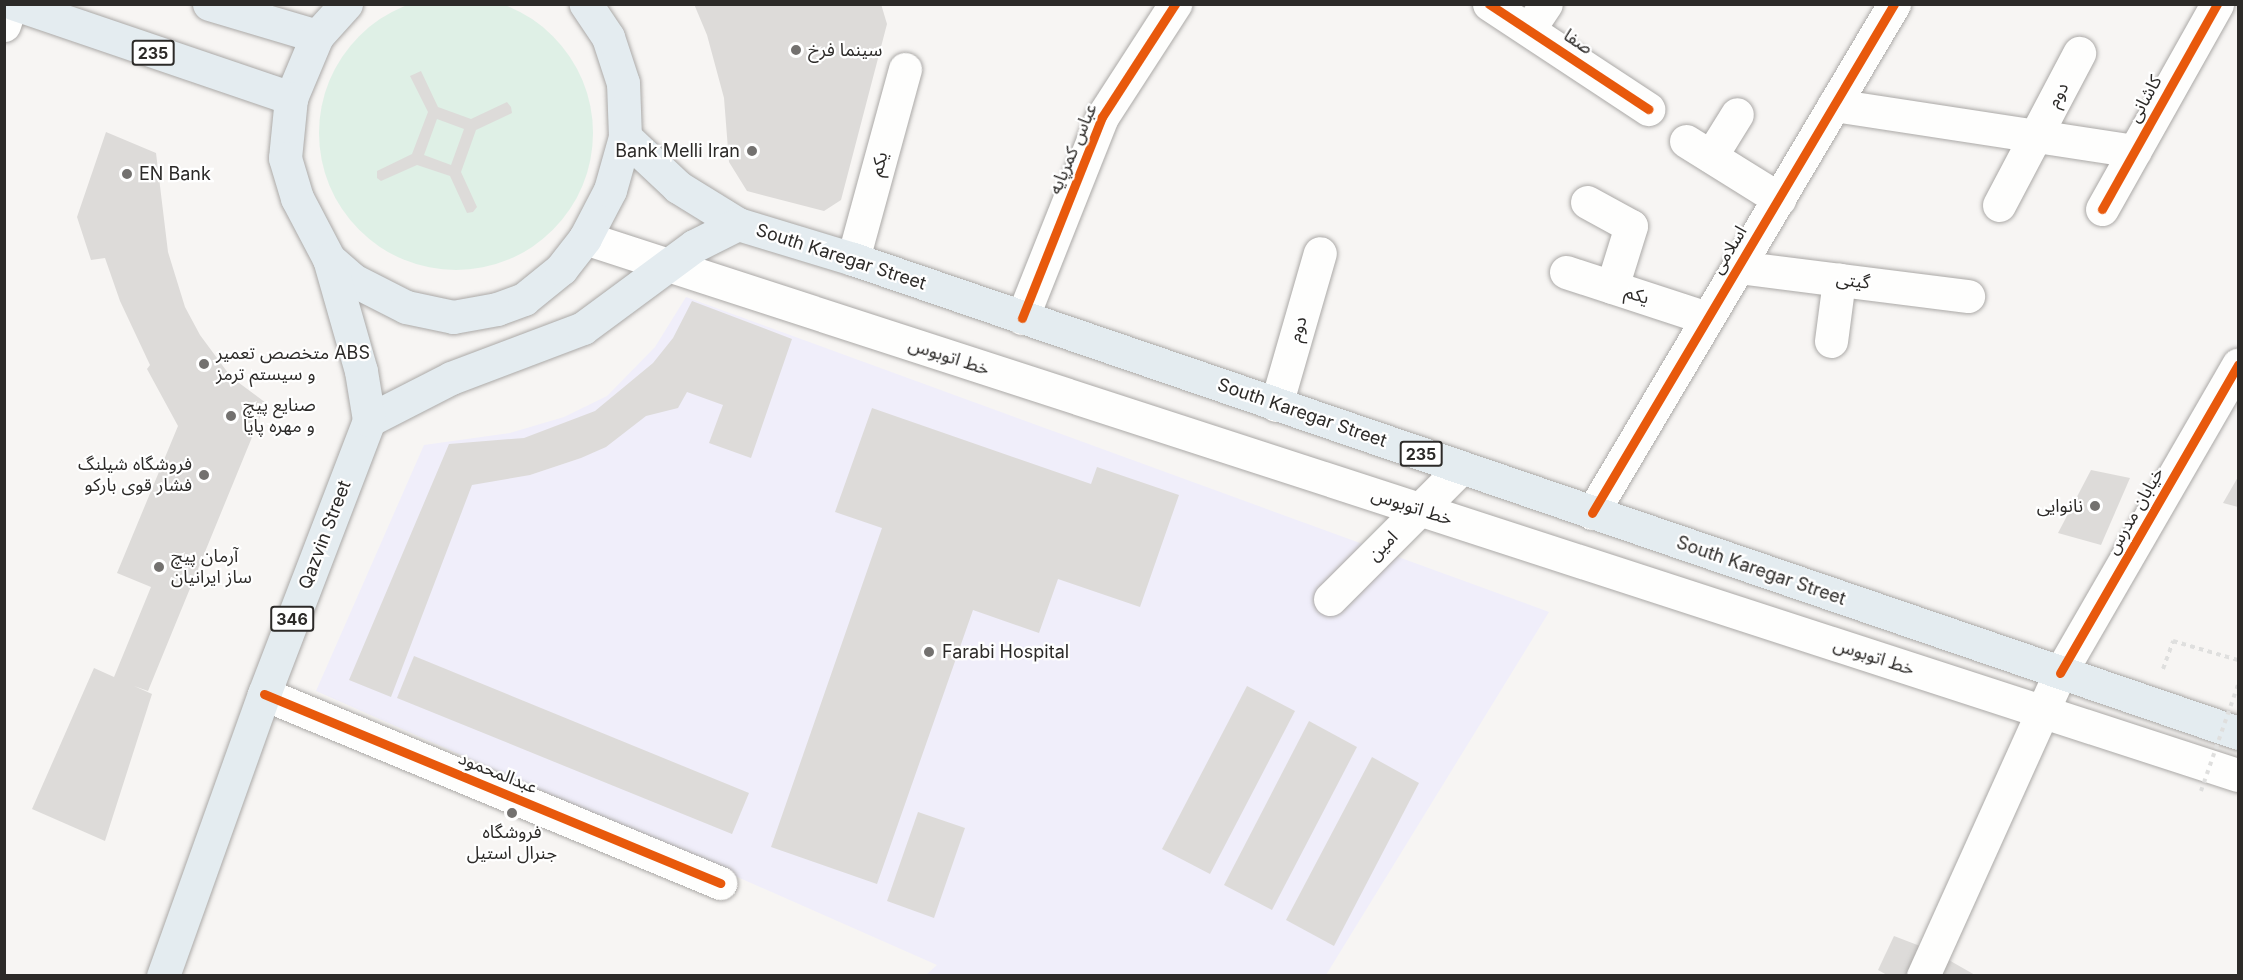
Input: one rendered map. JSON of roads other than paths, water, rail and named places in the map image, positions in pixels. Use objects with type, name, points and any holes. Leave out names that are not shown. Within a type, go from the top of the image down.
[{"type":"main road","name":"235","points":[[13,4],[291,99]]},
{"type":"main road","points":[[209,4],[317,36]]},
{"type":"main road","points":[[346,4],[317,36],[291,99],[285,158],[310,228],[329,259],[358,361],[369,420],[451,378],[584,328],[694,246],[738,224]]},
{"type":"main road","points":[[329,259],[381,297],[438,316],[453,317],[497,309],[524,298],[561,269],[585,238],[610,190],[625,137],[623,83],[608,37],[586,4]]},
{"type":"main road","name":"South Karegar Street","points":[[625,137],[678,187],[738,224],[853,259],[2238,733]]},
{"type":"main road","name":"Qazvin Street","points":[[163,975],[264,694],[369,420]]},
{"type":"street","points":[[4,25],[13,4]]},
{"type":"street","name":"عباس کمرپایه","points":[[1022,318],[1102,117],[1175,4]]},
{"type":"street","name":"صفا","points":[[1489,4],[1538,17],[1648,109]]},
{"type":"street","name":"اسلامی","points":[[1592,513],[1894,4]]},
{"type":"street","name":"کاشانی","points":[[2102,209],[2217,4]]},
{"type":"street","name":"دوم","points":[[2038,136],[2079,53]]},
{"type":"street","name":"یکم","points":[[853,259],[905,69]]},
{"type":"street","name":"کاشانی","points":[[1834,105],[2134,151]]},
{"type":"street","points":[[1737,114],[1698,148],[1779,199]]},
{"type":"street","points":[[1999,205],[2038,136]]},
{"type":"street","points":[[1587,202],[1631,226],[1612,287]]},
{"type":"street","name":"خط اتوبوس","points":[[585,238],[2238,775]]},
{"type":"street","name":"دوم","points":[[1276,405],[1320,253]]},
{"type":"street","name":"گیتی","points":[[1738,267],[1968,296]]},
{"type":"street","name":"یکم","points":[[1566,272],[1707,318]]},
{"type":"street","points":[[1831,341],[1839,280]]},
{"type":"street","name":"خیابان مدرس","points":[[1923,975],[2061,673],[2238,365]]},
{"type":"street","name":"امین","points":[[1330,599],[1461,468]]},
{"type":"street","name":"عبدالمحمود","points":[[264,694],[720,883]]},
{"type":"place","name":"سینما فرخ","points":[[796,50]]},
{"type":"place","name":"Bank Melli Iran","points":[[752,151]]},
{"type":"place","name":"EN Bank","points":[[127,174]]},
{"type":"place","name":"متخصص تعمیر ABS و سیستم ترمز","points":[[204,364]]},
{"type":"place","name":"صنایع پیچ و مهره پایا","points":[[231,416]]},
{"type":"place","name":"فروشگاه شیلنگ فشار قوی بارکو","points":[[204,475]]},
{"type":"place","name":"نانوایی","points":[[2095,506]]},
{"type":"place","name":"آرمان پیچ ساز ایرانیان","points":[[159,567]]},
{"type":"place","name":"Farabi Hospital","points":[[929,652]]},
{"type":"place","name":"فروشگاه جنرال استیل","points":[[512,813]]}]
